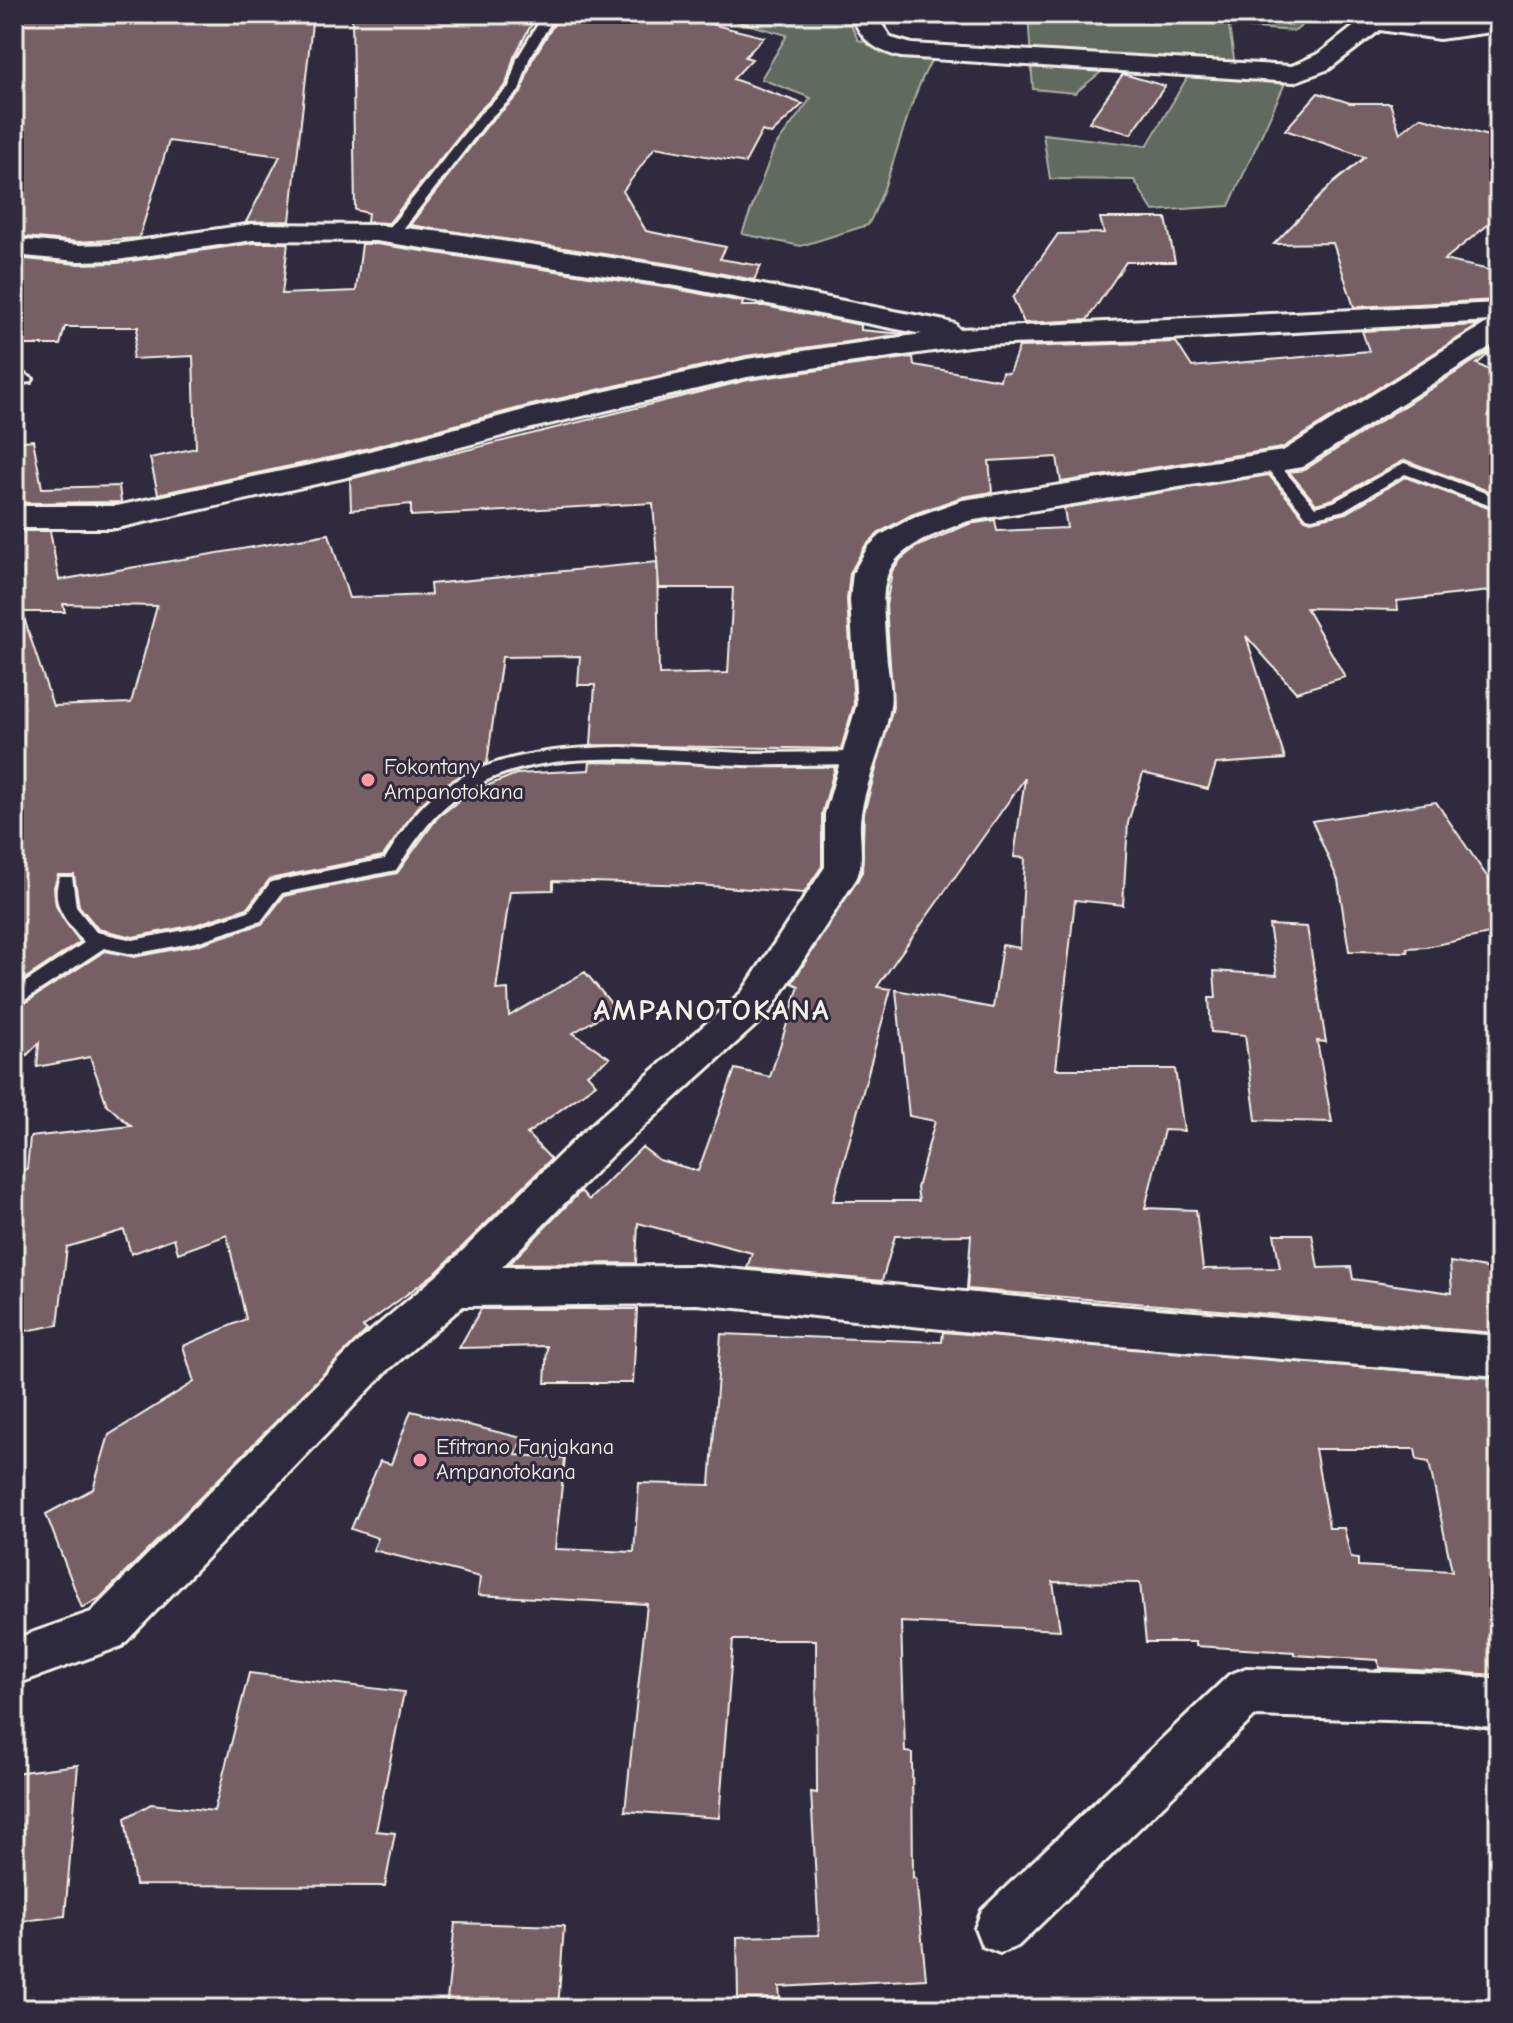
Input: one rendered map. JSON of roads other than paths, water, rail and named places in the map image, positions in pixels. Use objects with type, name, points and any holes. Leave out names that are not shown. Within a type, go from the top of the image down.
[{"type":"street","points":[[863,14],[870,34],[886,47],[937,54],[1294,74],[1320,67],[1372,25],[1390,23],[1422,31],[1486,27],[1499,23]]},
{"type":"street","points":[[14,247],[78,253],[117,252],[253,232],[313,230],[391,235],[677,277],[976,336]]},
{"type":"street","points":[[14,517],[117,517],[343,468],[528,419],[747,368],[976,336],[1152,331],[1499,312]]},
{"type":"street","points":[[14,1662],[106,1630],[372,1357],[455,1287],[596,1145],[755,1003],[843,869],[843,814],[874,704],[866,600],[869,573],[879,555],[892,543],[923,526],[963,511],[1291,460],[1499,328]]},
{"type":"street","points":[[455,1287],[697,1285],[885,1301],[1068,1322],[1499,1356]]},
{"type":"street","points":[[1000,1928],[1246,1692],[1452,1698],[1499,1704]]},
{"type":"lane","points":[[391,235],[484,117],[515,88],[523,59],[540,35],[546,14]]},
{"type":"lane","points":[[1271,464],[1312,513],[1339,506],[1404,468],[1499,504]]},
{"type":"lane","points":[[66,882],[67,909],[91,938],[133,947],[196,935],[255,916],[277,887],[390,865],[429,811],[486,773],[545,757],[614,753],[744,759],[859,758]]},
{"type":"lane","points":[[14,1000],[102,940]]},
{"type":"place","name":"Fokontany Ampanotokana","points":[[368,780]]},
{"type":"place","name":"Efitrano Fanjakana Ampanotokana","points":[[420,1460]]},
{"type":"district","name":"AMPANOTOKANA","points":[[712,1010]]}]
